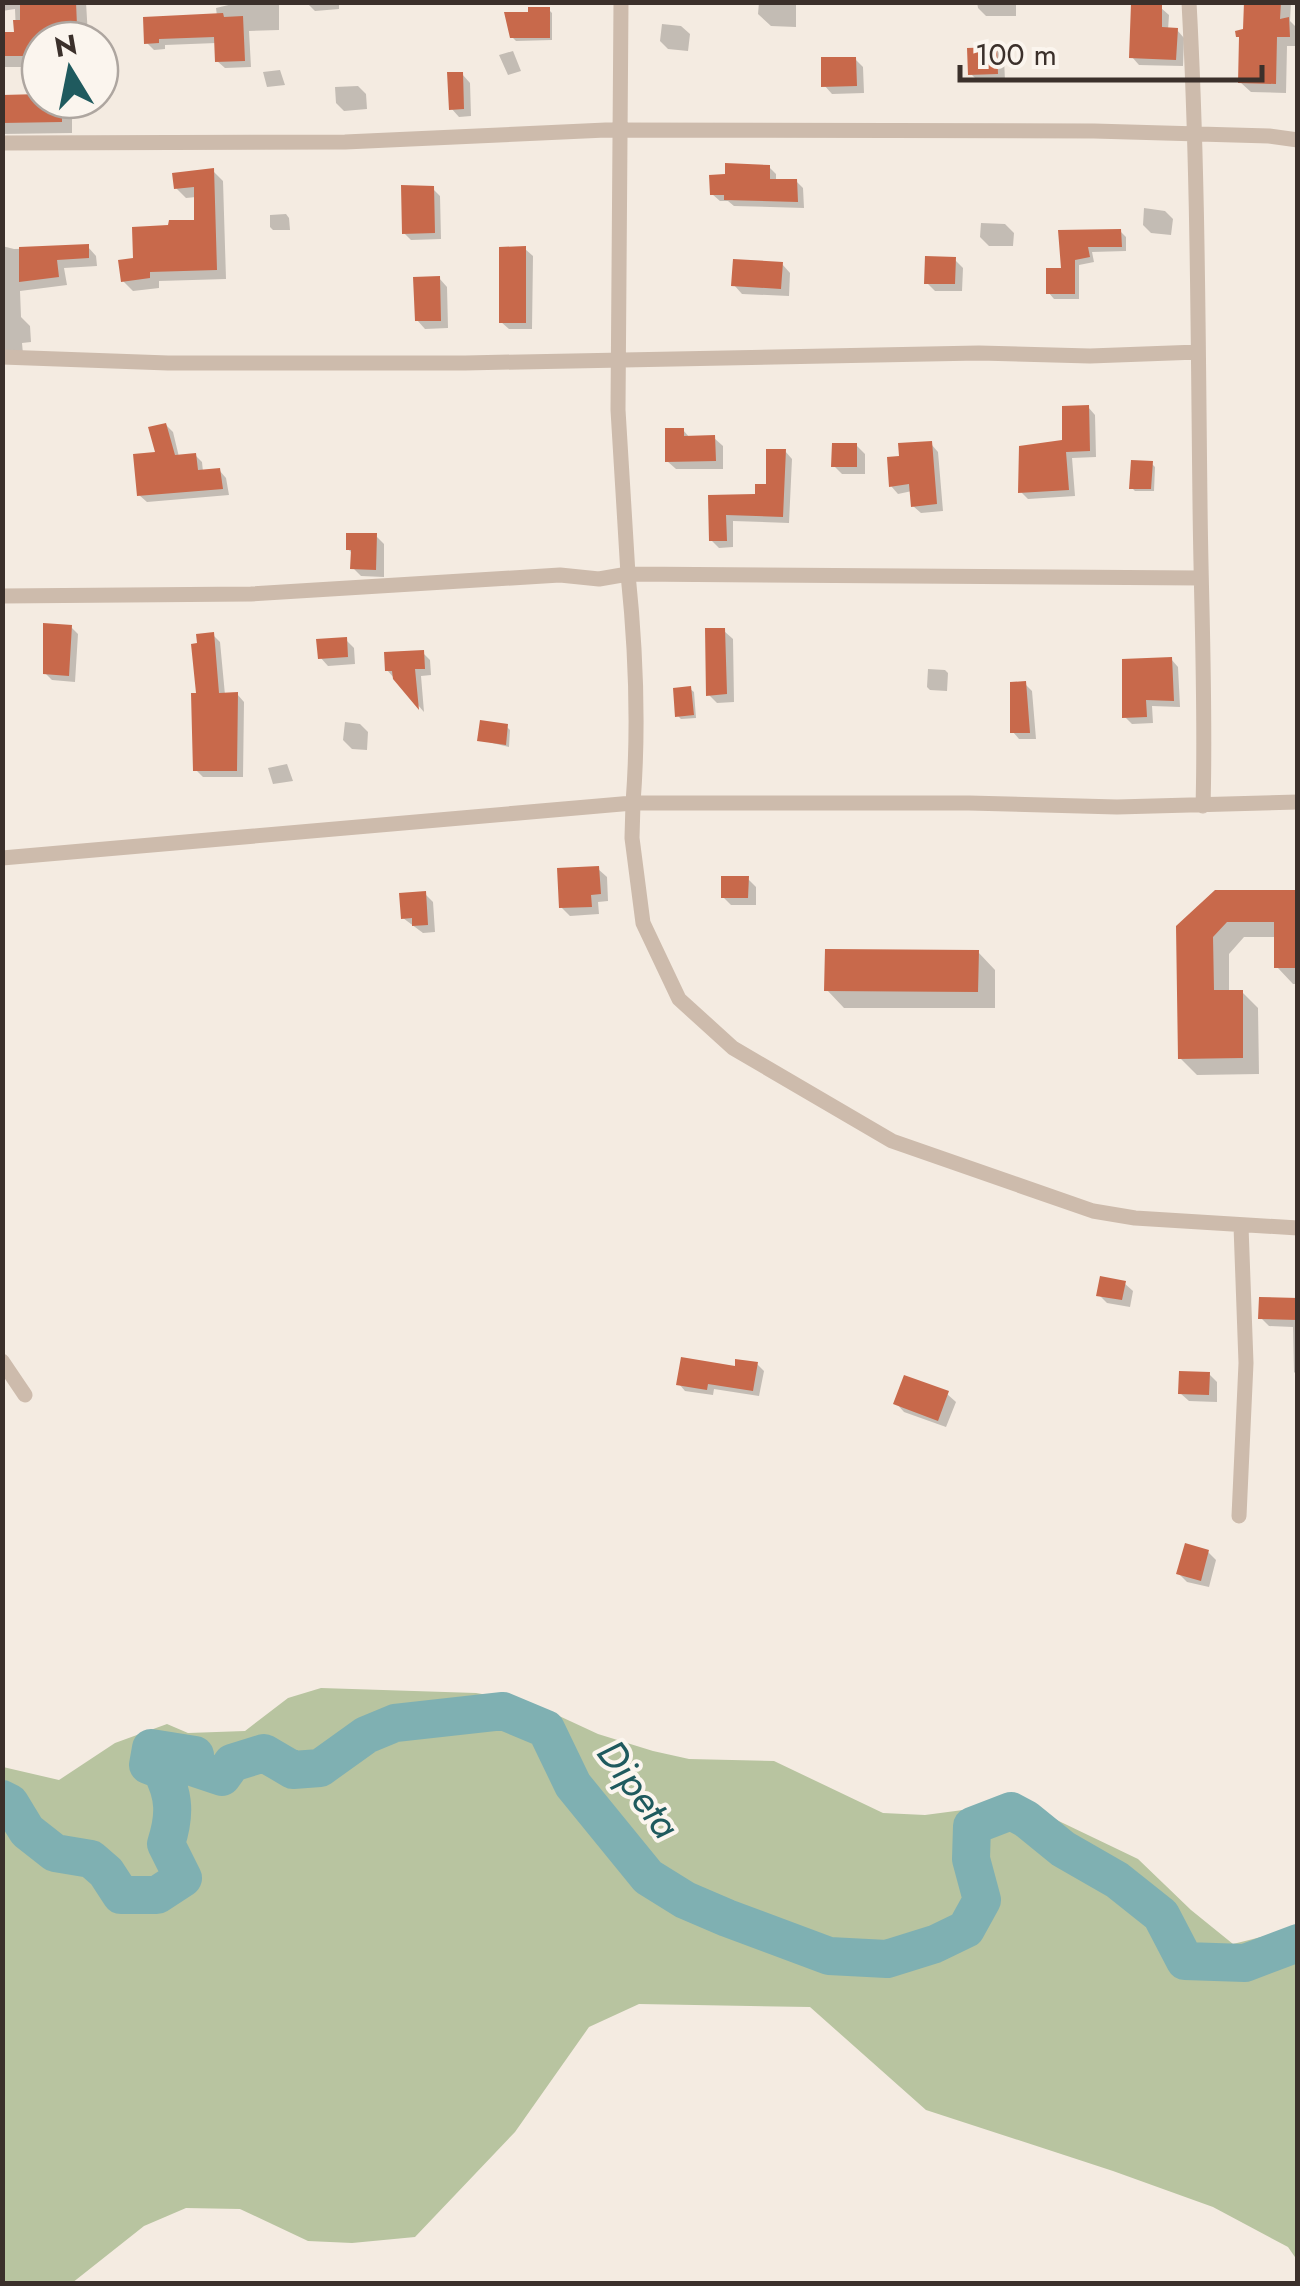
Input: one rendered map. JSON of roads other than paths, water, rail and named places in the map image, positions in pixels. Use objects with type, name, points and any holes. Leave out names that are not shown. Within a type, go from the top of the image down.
[{"type":"street","points":[[621,2],[618,410],[636,649],[637,748],[632,838],[643,922],[678,999],[733,1048],[892,1141],[1093,1211],[1135,1218],[1298,1228]]},
{"type":"street","points":[[1189,2],[1196,134],[1206,711],[1203,806]]},
{"type":"street","points":[[2,143],[345,142],[458,134],[621,132],[1094,131],[1298,140]]},
{"type":"street","points":[[2,356],[228,363],[466,363],[1198,352]]},
{"type":"street","points":[[2,596],[252,594],[560,575],[599,579],[628,574],[1201,578]]},
{"type":"street","points":[[2,858],[633,803],[1203,806],[1298,802]]},
{"type":"street","points":[[1239,1516],[1246,1363],[1241,1226]]},
{"type":"street","points":[[2,1361],[25,1394]]},
{"type":"waterway","name":"Dipeta","points":[[2,1799],[10,1803],[27,1831],[55,1853],[91,1859],[106,1872],[121,1895],[157,1895],[183,1878],[166,1844],[171,1797],[161,1770],[148,1765],[151,1748],[195,1755],[195,1768],[222,1777],[232,1763],[264,1753],[293,1770],[320,1768],[366,1735],[395,1723],[503,1711],[546,1729],[573,1785],[648,1877],[685,1900],[829,1956],[887,1959],[935,1944],[966,1929],[982,1900],[971,1859],[972,1826],[1011,1811],[1063,1849],[1117,1880],[1161,1915],[1185,1961],[1245,1963],[1298,1943]]}]
